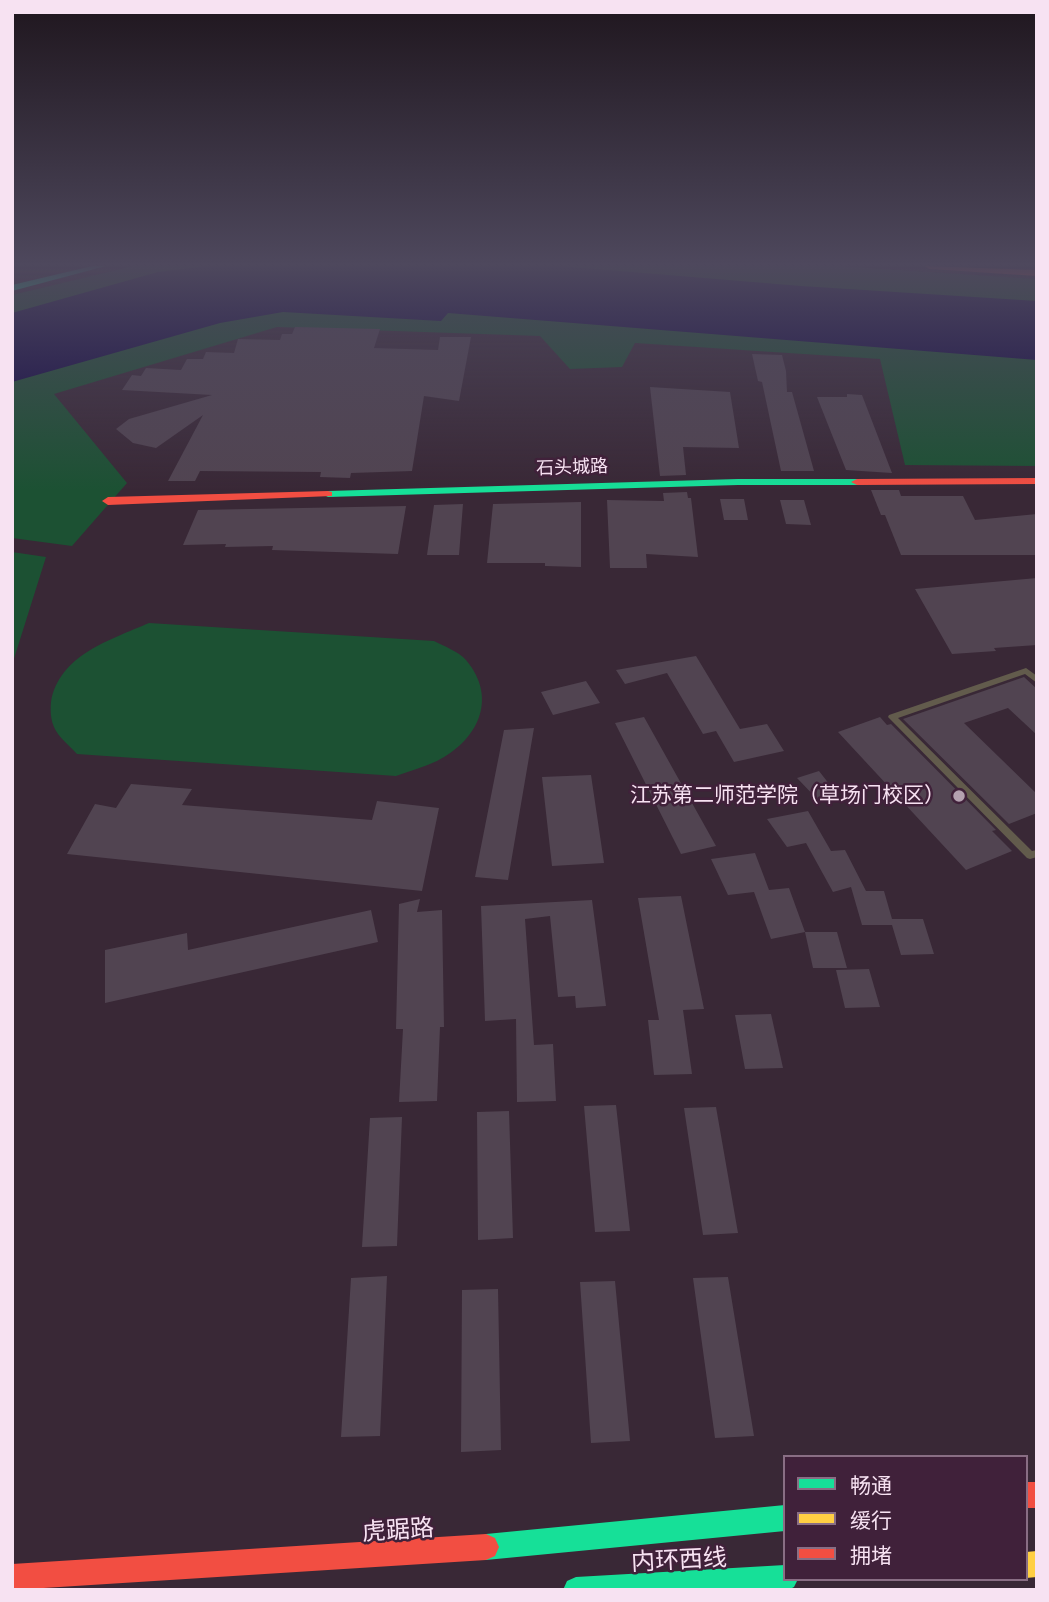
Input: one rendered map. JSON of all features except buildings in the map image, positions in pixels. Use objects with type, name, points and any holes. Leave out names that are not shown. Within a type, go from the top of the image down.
[{"type":"main road","name":"石头城路","points":[[108,501],[738,482],[1037,481]]},
{"type":"main road","name":"虎踞路","points":[[12,1577],[444,1551],[783,1518]]},
{"type":"main road","name":"内环西线","points":[[576,1590],[783,1578]]},
{"type":"lane","points":[[1037,680],[1026,671],[892,717],[1030,855],[1037,853]]},
{"type":"green space","points":[[12,341],[231,341],[54,394],[127,483],[72,546],[12,538]]},
{"type":"green space","points":[[544,341],[1037,341],[1037,466],[905,465],[880,359],[635,343],[622,367],[570,369]]},
{"type":"green space","points":[[12,552],[46,557],[12,665]]},
{"type":"green space","points":[[149,623],[434,641],[463,657],[476,675],[481,689],[479,718],[472,731],[451,753],[396,776],[77,754],[60,737],[52,723],[51,702],[56,686],[64,672],[88,651]]},
{"type":"shaded area","points":[[12,341],[157,341],[12,382]]},
{"type":"shaded area","points":[[796,341],[1037,341],[1037,360]]},
{"type":"traffic: fast","points":[[328,494],[738,482],[857,482]]},
{"type":"traffic: fast","points":[[486,1547],[783,1518]]},
{"type":"traffic: fast","points":[[576,1590],[783,1578]]},
{"type":"traffic: slow","points":[[1028,1565],[1037,1564]]},
{"type":"traffic: jam","points":[[857,482],[1037,481]]},
{"type":"traffic: jam","points":[[108,501],[328,494]]},
{"type":"traffic: jam","points":[[1028,1495],[1037,1495]]},
{"type":"traffic: jam","points":[[12,1577],[486,1547]]},
{"type":"place","name":"江苏第二师范学院（草场门校区）","points":[[959,796]]}]
